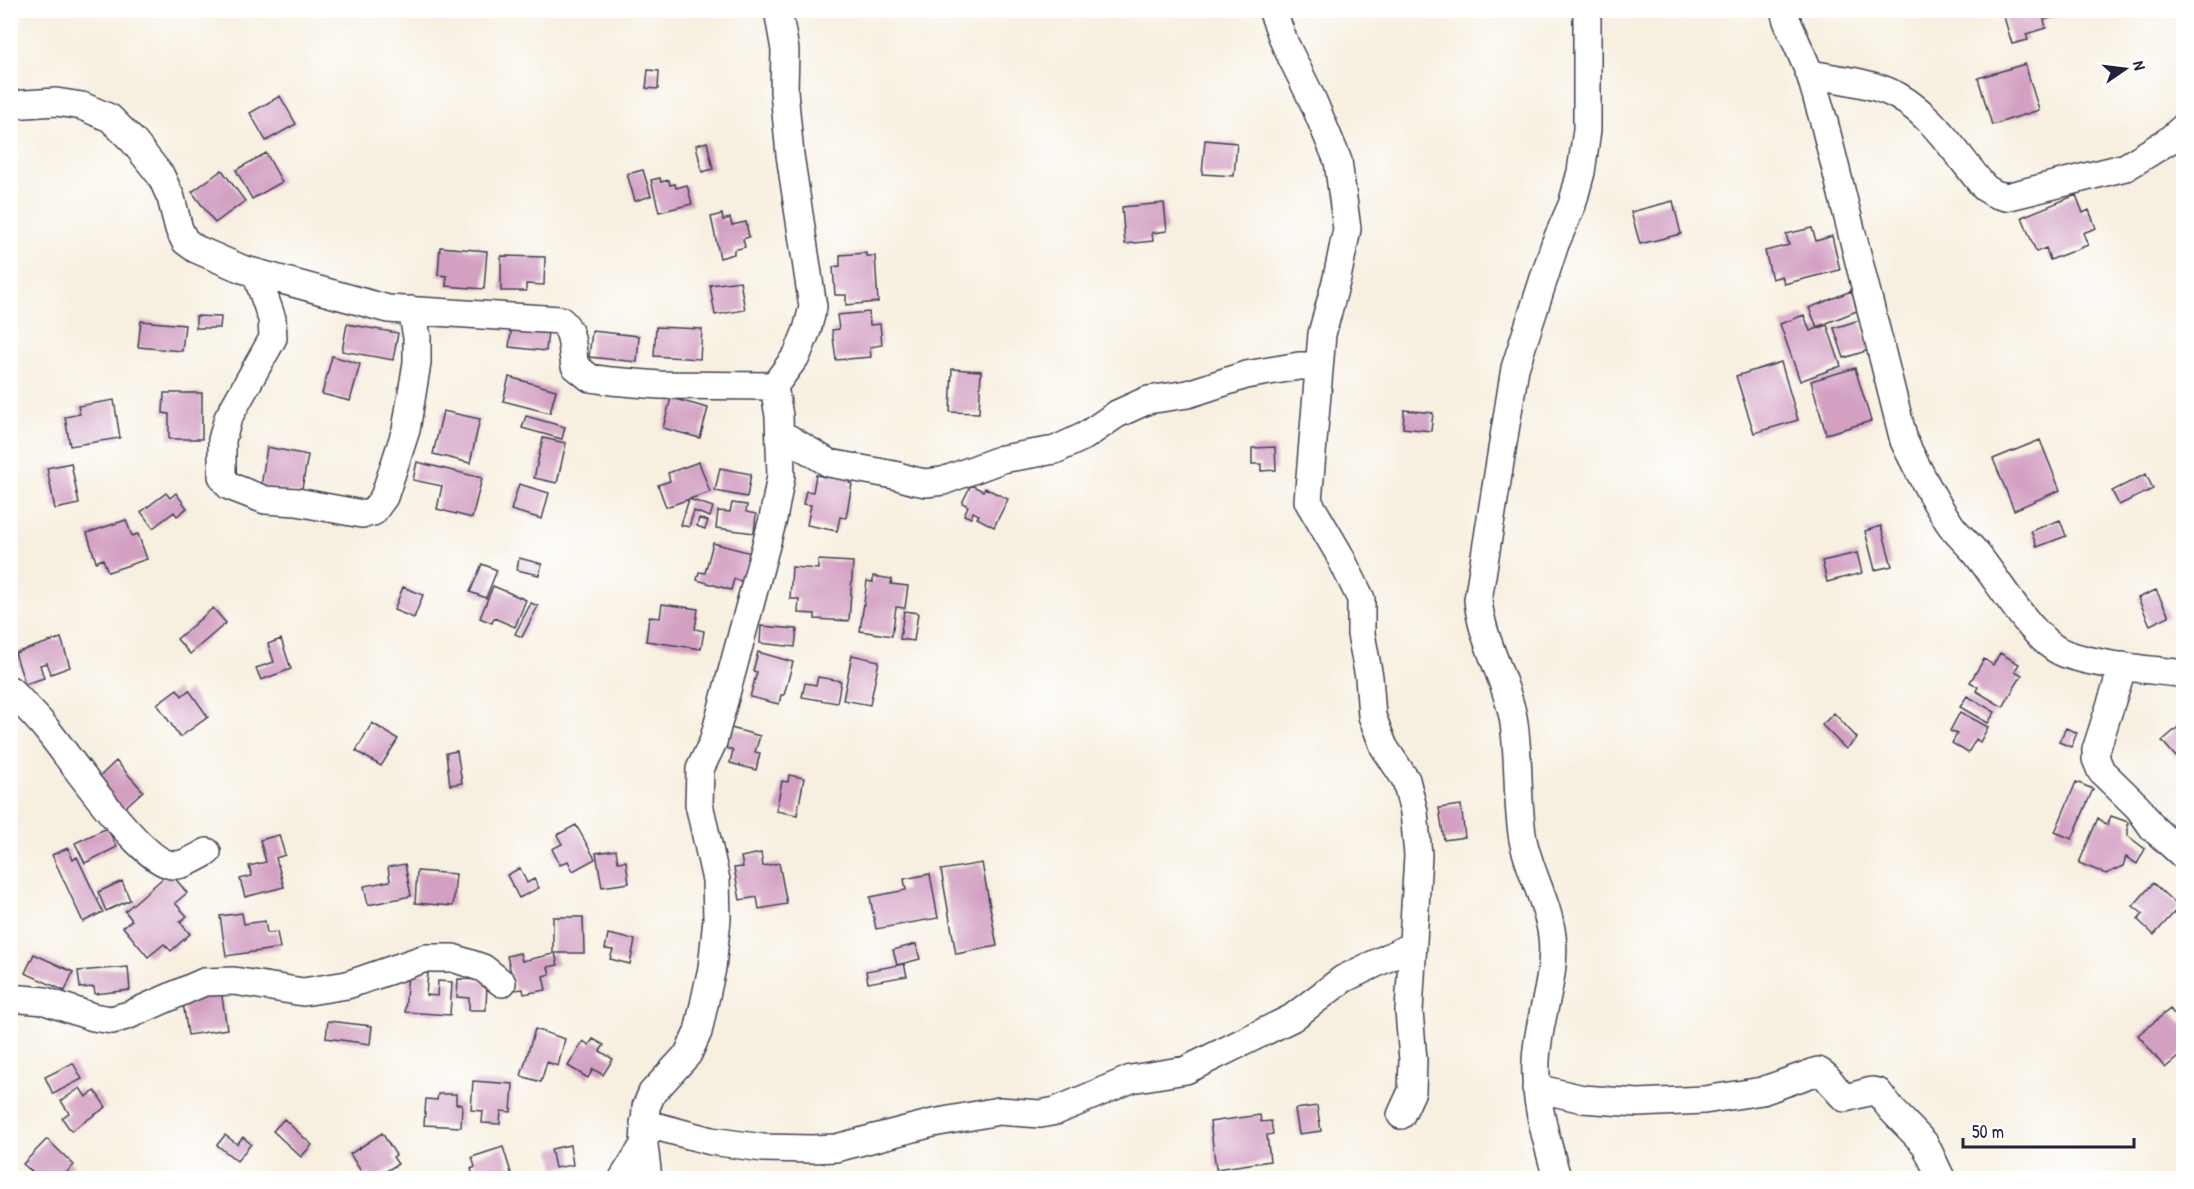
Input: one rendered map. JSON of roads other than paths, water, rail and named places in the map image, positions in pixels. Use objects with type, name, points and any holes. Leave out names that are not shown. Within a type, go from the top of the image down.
[{"type":"street","points":[[648,1179],[644,1134],[646,1107],[652,1093],[687,1054],[698,1032],[705,1004],[717,920],[716,880],[699,804],[700,769],[713,742],[769,538],[781,476],[780,433],[774,386],[797,355],[813,307],[790,156],[784,91],[785,50],[778,10]]},
{"type":"street","points":[[1272,10],[1338,161],[1347,229],[1322,334],[1308,501],[1338,552],[1361,600],[1361,634],[1369,677],[1372,716],[1384,747],[1406,780],[1414,812],[1418,855],[1409,1011],[1413,1060],[1412,1091],[1401,1115]]},
{"type":"street","points":[[1557,1179],[1536,1088],[1536,1061],[1550,977],[1552,939],[1549,921],[1527,859],[1513,718],[1483,629],[1478,600],[1508,400],[1515,368],[1555,244],[1572,205],[1581,172],[1587,130],[1587,10]]},
{"type":"street","points":[[1784,10],[1810,74],[1824,122],[1904,441],[1917,470],[1949,523],[1976,552],[2040,636],[2064,654],[2123,666],[2184,674]]},
{"type":"street","points":[[1810,74],[1885,90],[1906,101],[1926,116],[1985,188],[2006,197],[2126,167],[2168,141],[2184,127]]},
{"type":"street","points":[[10,105],[56,102],[82,106],[110,118],[134,142],[161,176],[185,241],[217,259],[256,273],[388,309],[560,320],[568,327],[575,366],[590,378],[659,385],[774,386]]},
{"type":"street","points":[[256,273],[272,319],[273,338],[228,418],[222,440],[221,459],[222,476],[229,486],[265,500],[297,502],[362,514],[373,512],[384,497],[406,430],[417,363],[417,337],[412,310]]},
{"type":"street","points":[[780,433],[829,464],[894,475],[915,482],[943,481],[1002,459],[1055,450],[1085,436],[1117,414],[1148,400],[1188,394],[1246,375],[1299,366],[1319,366]]},
{"type":"street","points":[[2123,666],[2096,750],[2096,759],[2101,771],[2138,807],[2153,828],[2184,856]]},
{"type":"street","points":[[11,693],[46,729],[132,837],[160,861],[172,865],[180,864],[207,852]]},
{"type":"street","points":[[644,1134],[764,1148],[836,1148],[933,1123],[999,1111],[1040,1114],[1056,1111],[1131,1079],[1186,1070],[1292,1018],[1343,979],[1412,946]]},
{"type":"street","points":[[10,998],[45,1001],[93,1017],[112,1020],[129,1015],[204,982],[234,981],[303,992],[347,985],[426,958],[453,958],[483,968],[502,982]]},
{"type":"street","points":[[1536,1088],[1582,1100],[1638,1103],[1704,1100],[1762,1091],[1818,1071],[1823,1073],[1839,1094],[1845,1098],[1872,1091],[1878,1092],[1925,1144],[1941,1179]]},
{"type":"street","points":[[623,1179],[644,1134]]}]
